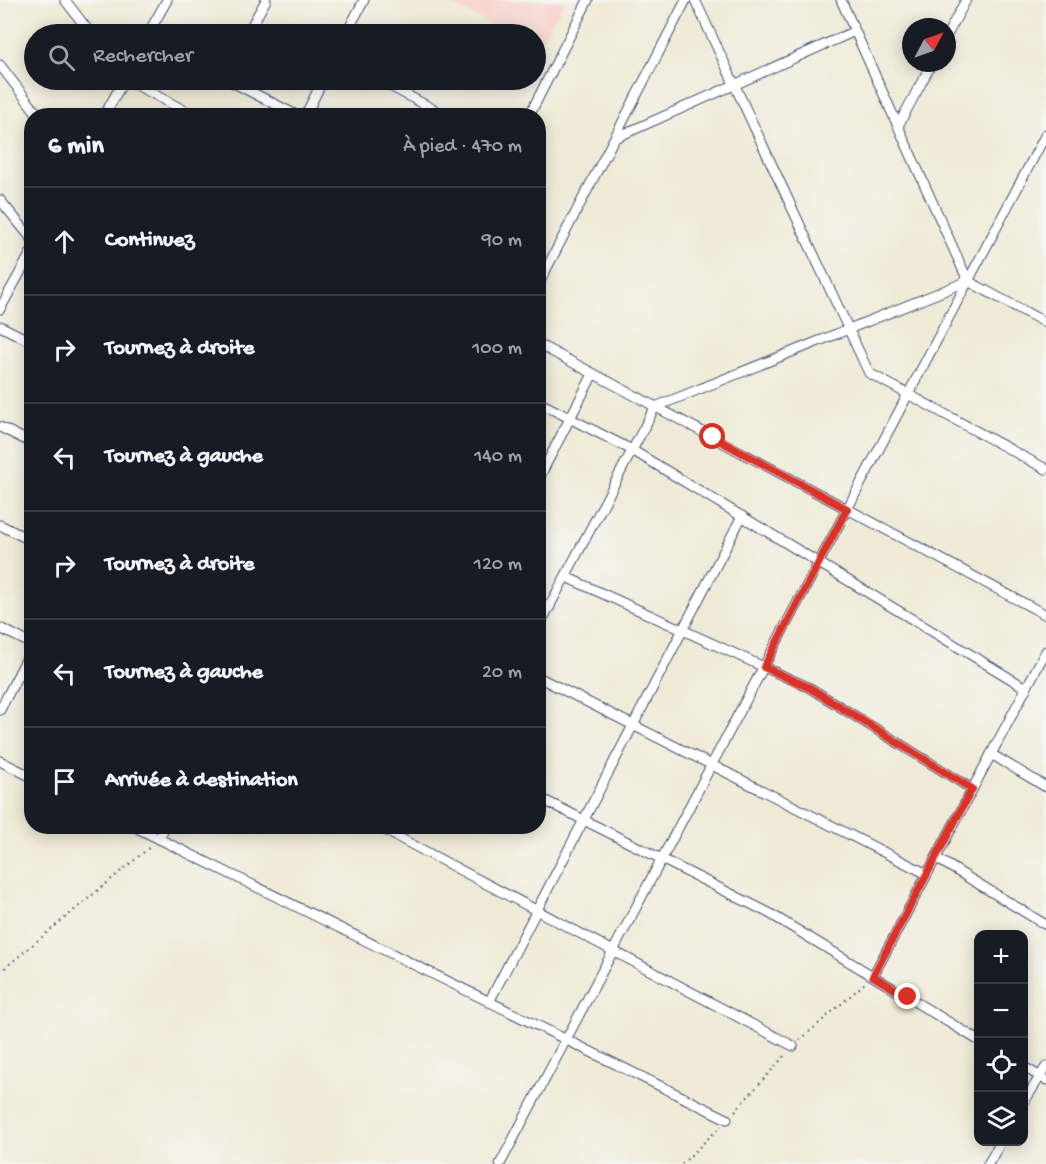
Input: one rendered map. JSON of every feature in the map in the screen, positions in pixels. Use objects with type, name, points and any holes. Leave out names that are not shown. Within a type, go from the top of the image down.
[{"type":"street","points":[[65,0],[83,24]]},
{"type":"street","points":[[154,24],[167,0]]},
{"type":"street","points":[[253,24],[266,0]]},
{"type":"street","points":[[351,24],[364,0]]},
{"type":"street","points":[[546,83],[588,0]]},
{"type":"street","points":[[546,270],[686,0]]},
{"type":"street","points":[[695,0],[869,373],[1046,470]]},
{"type":"street","points":[[841,0],[968,281],[1046,322]]},
{"type":"street","points":[[956,18],[966,0]]},
{"type":"street","points":[[615,138],[855,31]]},
{"type":"street","points":[[0,65],[33,108]]},
{"type":"street","points":[[898,126],[927,72]]},
{"type":"street","points":[[110,108],[120,90]]},
{"type":"street","points":[[145,90],[180,108]]},
{"type":"street","points":[[247,90],[282,108]]},
{"type":"street","points":[[309,108],[318,90]]},
{"type":"street","points":[[398,90],[431,108]]},
{"type":"street","points":[[533,108],[542,90]]},
{"type":"street","points":[[500,1164],[1046,134]]},
{"type":"street","points":[[0,200],[24,229]]},
{"type":"street","points":[[0,309],[24,265]]},
{"type":"street","points":[[546,614],[655,407],[968,281]]},
{"type":"street","points":[[0,326],[24,338]]},
{"type":"street","points":[[546,348],[1046,615]]},
{"type":"street","points":[[546,464],[593,374]]},
{"type":"street","points":[[546,406],[632,450],[1026,688]]},
{"type":"street","points":[[0,427],[24,439]]},
{"type":"street","points":[[489,1002],[742,516]]},
{"type":"street","points":[[0,525],[24,537]]},
{"type":"street","points":[[566,577],[810,688],[972,789]]},
{"type":"street","points":[[546,605],[550,607]]},
{"type":"street","points":[[0,628],[24,642]]},
{"type":"street","points":[[873,976],[1046,651]]},
{"type":"street","points":[[0,710],[24,662]]},
{"type":"street","points":[[546,681],[927,874]]},
{"type":"street","points":[[991,754],[1046,787]]},
{"type":"street","points":[[0,761],[24,773]]},
{"type":"street","points":[[546,801],[769,913],[975,1038]]},
{"type":"street","points":[[149,834],[727,1119]]},
{"type":"street","points":[[159,839],[161,834]]},
{"type":"street","points":[[392,834],[794,1046]]},
{"type":"street","points":[[936,858],[1046,925]]},
{"type":"street","points":[[1028,1096],[1042,1078],[1046,1066]]},
{"type":"street","points":[[1028,1070],[1042,1078]]},
{"type":"street","points":[[988,1164],[999,1146]]},
{"type":"path","points":[[0,972],[159,839]]},
{"type":"path","points":[[682,1164],[794,1046],[873,976]]},
{"type":"shaded area","points":[[443,0],[566,0],[546,33],[546,24],[490,24]]},
{"type":"route","points":[[713,437],[847,509],[764,667],[810,688],[972,789],[873,976],[908,997]]}]
